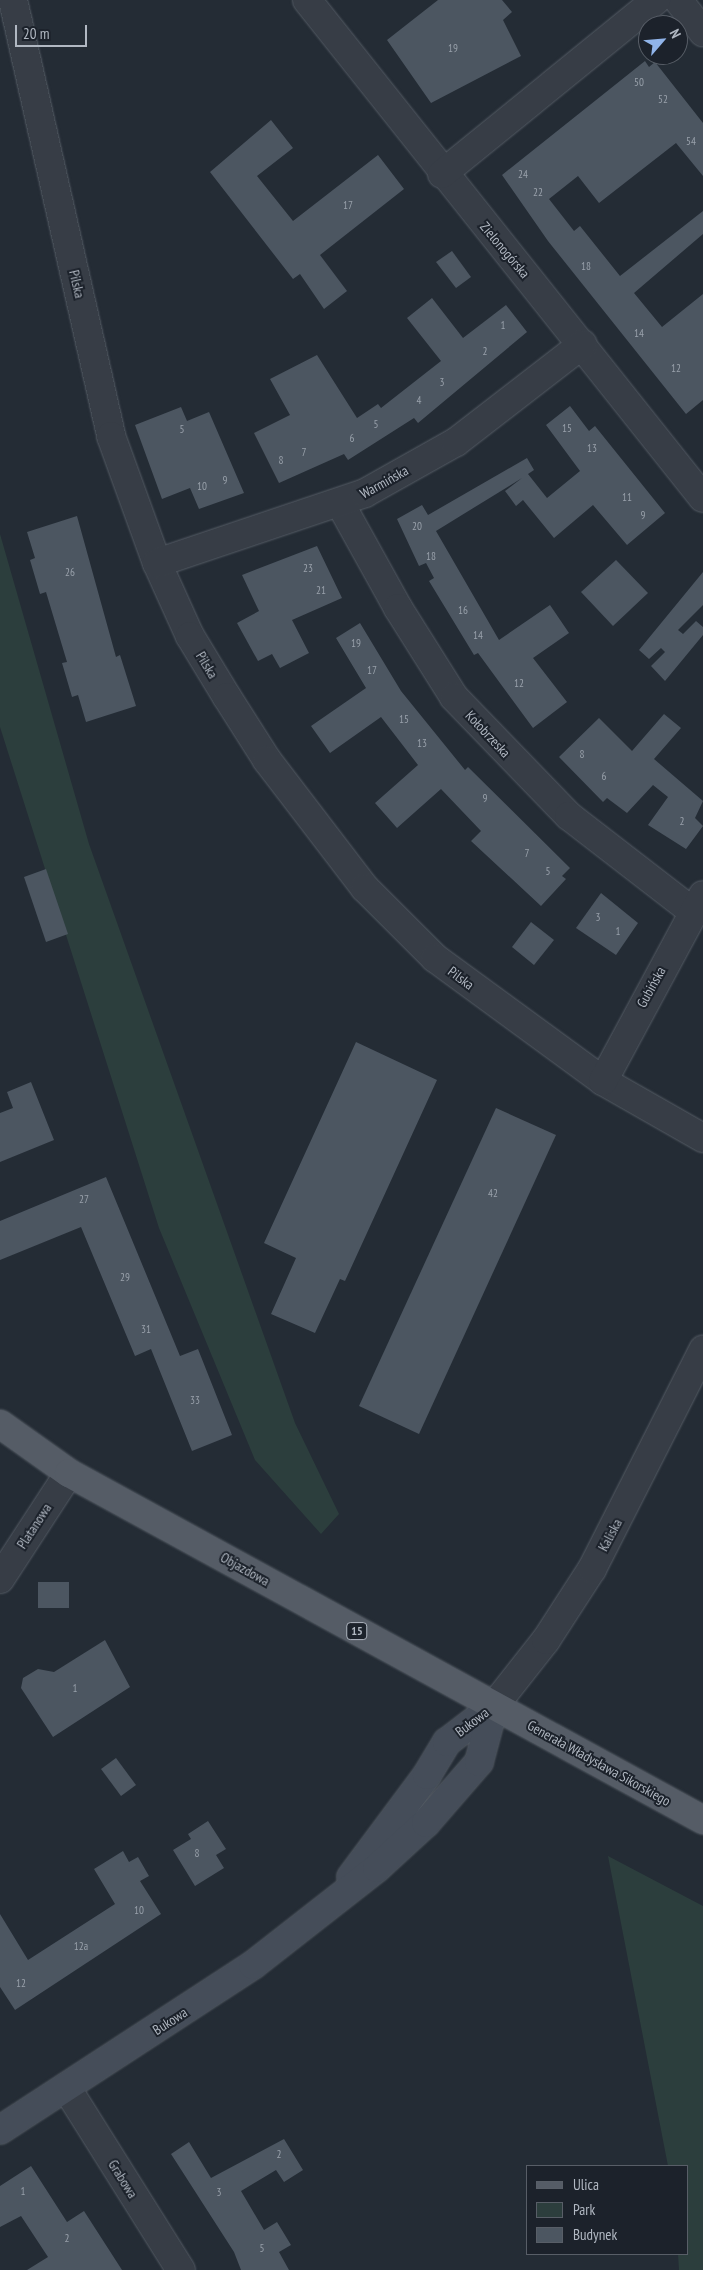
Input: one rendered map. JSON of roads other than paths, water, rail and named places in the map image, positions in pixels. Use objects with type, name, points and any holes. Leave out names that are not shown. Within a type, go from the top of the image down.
[{"type":"main road","name":"Objazdowa","points":[[0,1424],[69,1473],[494,1706]]},
{"type":"main road","name":"Generała Władysława Sikorskiego","points":[[494,1706],[703,1820]]},
{"type":"main road","name":"Bukowa","points":[[332,1902],[427,1775],[447,1742],[494,1706]]},
{"type":"main road","name":"Bukowa","points":[[0,2130],[253,1965],[403,1846],[480,1762],[494,1706]]},
{"type":"street","name":"Pilska","points":[[13,0],[111,436],[157,563],[190,636],[226,697],[267,760],[365,888],[435,958],[603,1081],[703,1138]]},
{"type":"street","name":"Zielonogórska","points":[[307,0],[442,174],[583,344],[703,498]]},
{"type":"street","points":[[442,174],[656,0]]},
{"type":"street","points":[[678,0],[703,32]]},
{"type":"street","name":"Warmińska","points":[[157,563],[341,505],[456,442],[583,344]]},
{"type":"street","name":"Kołobrzeska","points":[[341,505],[398,608],[454,697],[569,816],[698,904]]},
{"type":"street","name":"Gubińska","points":[[603,1081],[698,904]]},
{"type":"street","name":"Kaliska","points":[[494,1706],[546,1640],[592,1569],[703,1350]]},
{"type":"street","name":"Platanowa","points":[[0,1579],[69,1473]]},
{"type":"street","name":"Grabowa","points":[[66,2087],[181,2270]]}]
